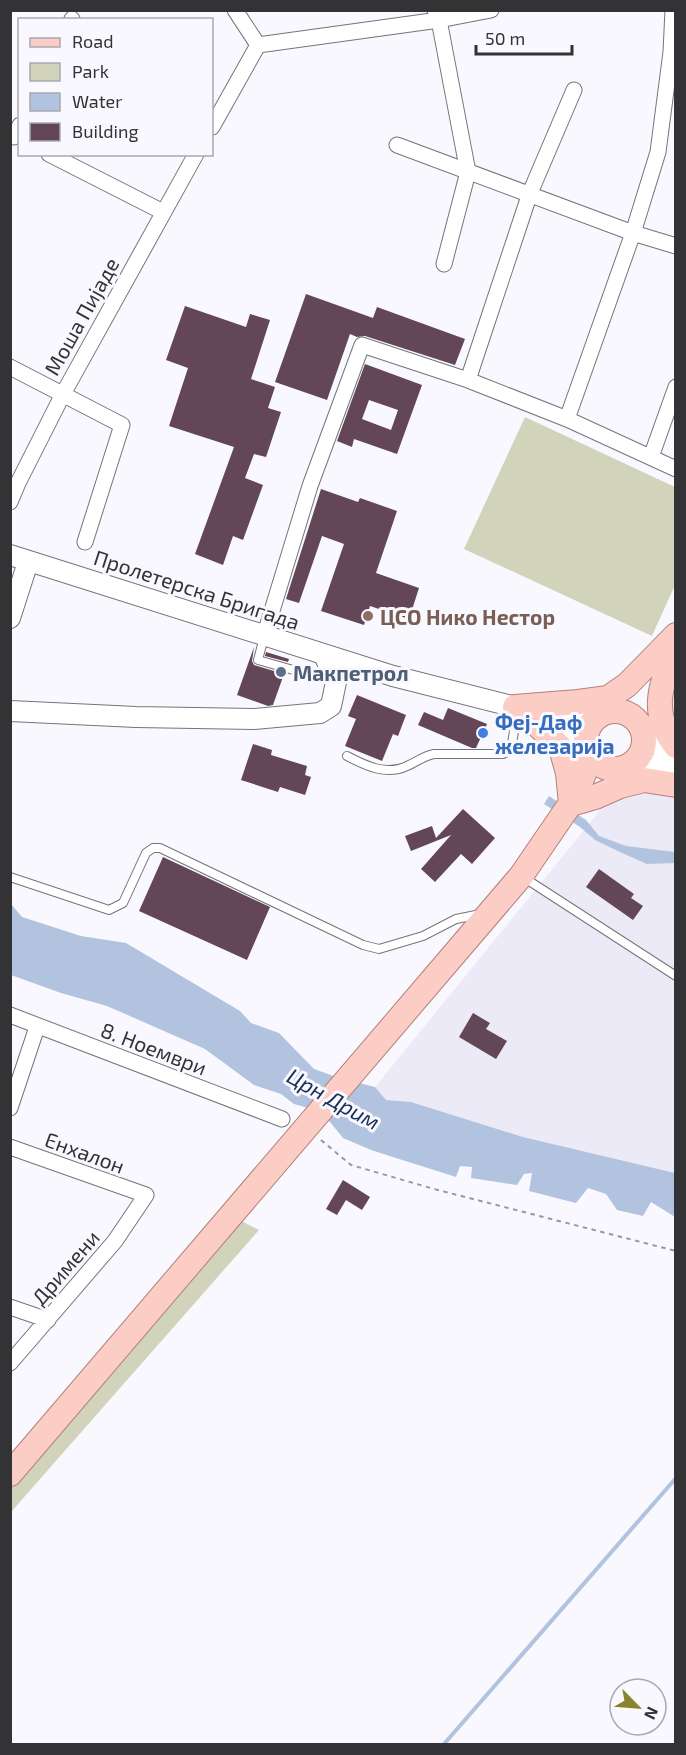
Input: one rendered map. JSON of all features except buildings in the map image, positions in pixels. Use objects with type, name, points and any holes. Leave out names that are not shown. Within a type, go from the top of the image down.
[{"type":"main road","points":[[520,708],[608,698],[627,685],[673,643]]},
{"type":"main road","points":[[673,643],[623,719],[589,725],[586,736],[589,752],[598,764],[607,768],[626,765],[675,770]]},
{"type":"main road","points":[[673,643],[660,688],[660,720],[675,746]]},
{"type":"main road","points":[[520,708],[561,748],[568,773],[571,803]]},
{"type":"main road","points":[[623,719],[675,760]]},
{"type":"main road","points":[[571,803],[640,754],[644,742],[623,719]]},
{"type":"main road","points":[[10,1474],[521,876],[571,803],[589,752]]},
{"type":"main road","points":[[571,803],[644,780],[675,785]]},
{"type":"street","points":[[236,10],[258,45]]},
{"type":"street","points":[[258,45],[437,15],[491,10]]},
{"type":"street","points":[[567,419],[633,233],[658,152],[671,52],[672,10]]},
{"type":"street","points":[[437,15],[468,172],[444,264]]},
{"type":"street","points":[[213,125],[258,45]]},
{"type":"street","points":[[468,380],[530,193],[574,90]]},
{"type":"street","points":[[397,145],[633,233],[675,246]]},
{"type":"street","points":[[53,156],[163,212]]},
{"type":"street","name":"Моша Пијаде","points":[[10,502],[63,394],[195,156]]},
{"type":"street","points":[[264,637],[310,486],[362,345],[468,380],[567,419],[675,469]]},
{"type":"street","points":[[10,367],[122,425],[85,542]]},
{"type":"street","points":[[651,457],[675,387]]},
{"type":"street","points":[[10,618],[19,558]]},
{"type":"street","name":"Пролетерска Бригада","points":[[19,558],[393,676],[520,708]]},
{"type":"street","points":[[10,711],[136,717],[255,719],[320,713],[330,706],[336,682],[324,655]]},
{"type":"street","points":[[336,682],[368,668]]},
{"type":"street","points":[[520,708],[623,719]]},
{"type":"street","points":[[520,708],[589,752]]},
{"type":"street","name":"8. Ноември","points":[[10,1015],[282,1119]]},
{"type":"street","points":[[10,1108],[37,1027]]},
{"type":"street","name":"Енхалон","points":[[10,1147],[146,1196]]},
{"type":"street","name":"Дримени","points":[[10,1363],[115,1241],[146,1196]]},
{"type":"street","points":[[10,1306],[48,1320]]},
{"type":"lane","points":[[264,637],[258,660],[336,682]]},
{"type":"lane","points":[[347,756],[386,772],[398,770],[423,756],[434,754],[503,754],[511,750],[520,708]]},
{"type":"lane","points":[[10,877],[109,910],[123,903],[146,853],[153,848],[160,848],[363,945],[379,949],[423,936],[456,919],[492,911]]},
{"type":"lane","points":[[521,876],[675,976]]},
{"type":"path","points":[[308,1126],[351,1165],[434,1189],[675,1251]]},
{"type":"shaded area","points":[[675,680],[675,1173],[523,1137],[411,1102],[386,1100],[375,1087],[597,814]]},
{"type":"green space","points":[[525,417],[675,487],[675,585],[652,636],[464,549]]},
{"type":"green space","points":[[232,1216],[259,1230],[11,1512],[11,1474]]},
{"type":"water","points":[[549,796],[586,820],[599,836],[626,846],[675,852],[675,863],[647,864],[595,840],[580,827],[544,804]]},
{"type":"water","name":"Црн Дрим","points":[[11,904],[22,917],[81,936],[126,943],[240,1011],[251,1023],[279,1033],[314,1069],[375,1087],[386,1100],[411,1102],[523,1137],[675,1173],[675,1217],[651,1202],[643,1216],[617,1210],[606,1194],[588,1188],[576,1203],[529,1191],[532,1173],[524,1174],[517,1185],[471,1178],[472,1167],[460,1166],[456,1177],[371,1150],[343,1138],[330,1122],[312,1109],[294,1104],[281,1094],[254,1085],[205,1049],[107,1006],[11,975]]},
{"type":"waterway","points":[[444,1744],[676,1478]]},
{"type":"place","name":"ЦСО Нико Нестор","points":[[368,616]]},
{"type":"place","name":"Макпетрол","points":[[281,672]]},
{"type":"place","name":"Феј-Даф железарија","points":[[483,733]]}]
